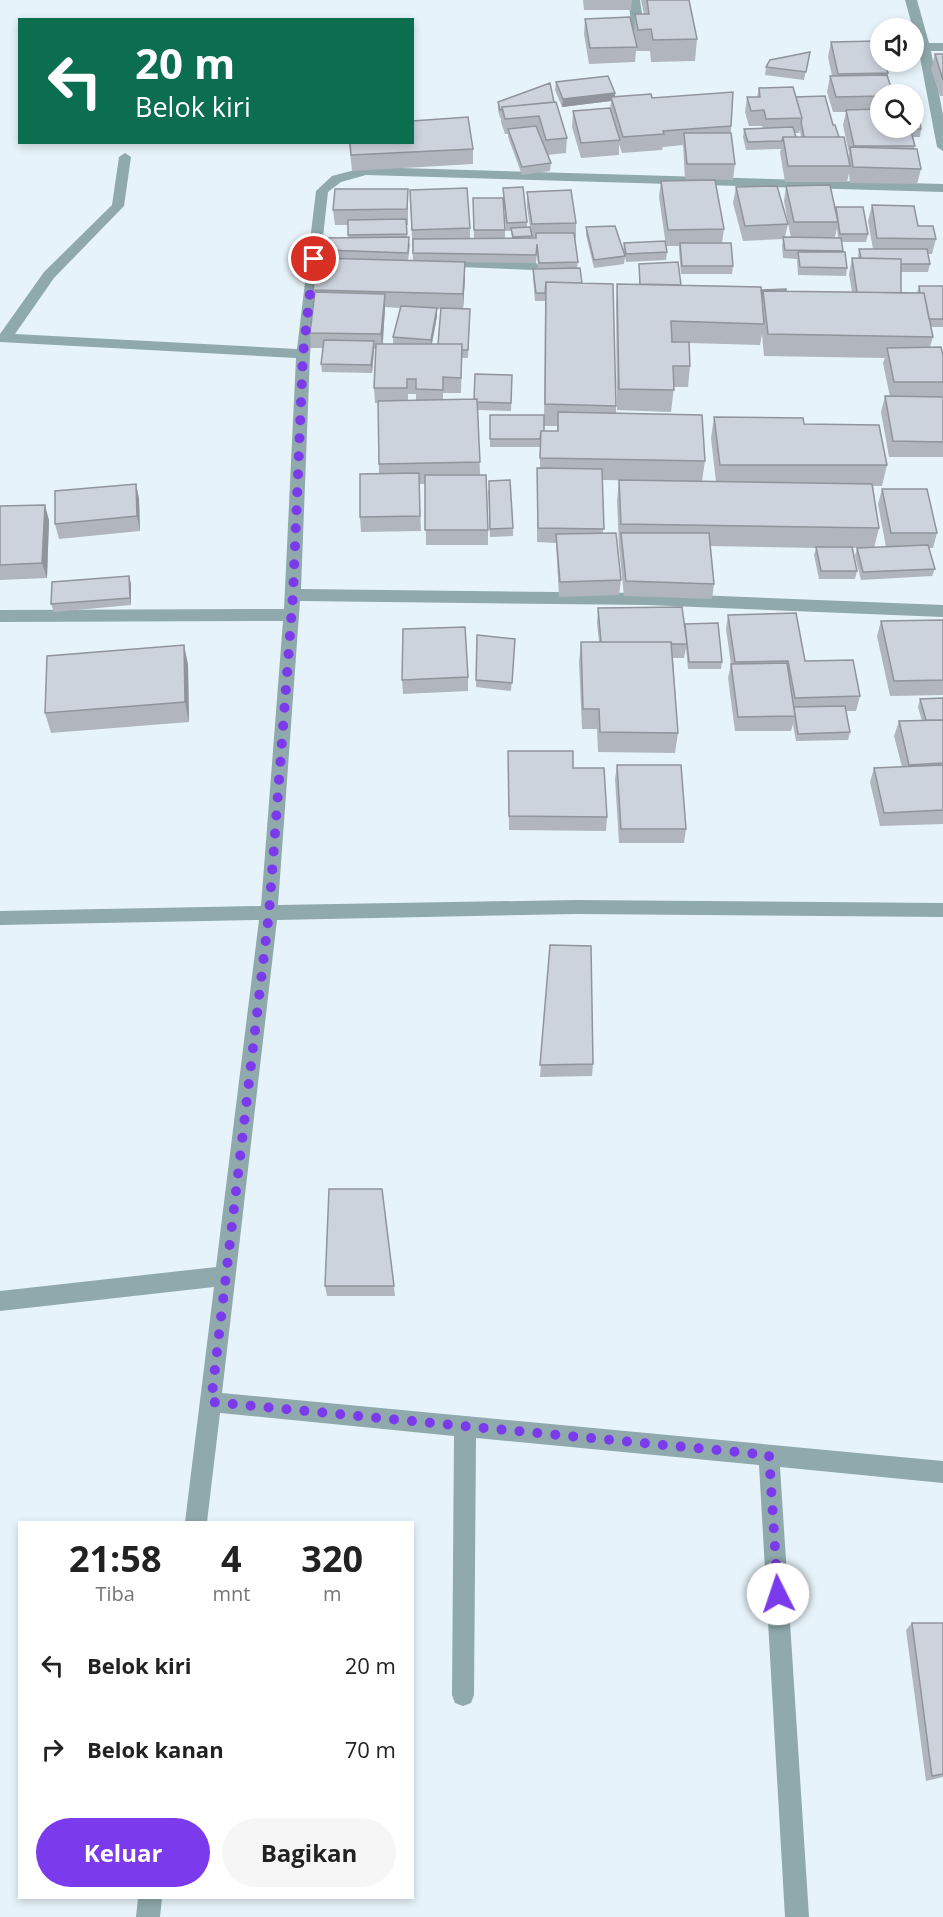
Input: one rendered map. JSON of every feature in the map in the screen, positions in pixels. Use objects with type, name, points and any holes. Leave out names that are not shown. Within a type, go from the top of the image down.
[{"type":"street","points":[[634,0],[639,34]]},
{"type":"street","points":[[910,0],[915,18]]},
{"type":"street","points":[[943,46],[924,47],[943,147]]},
{"type":"street","points":[[2,338],[49,275],[118,206],[124,157]]},
{"type":"street","points":[[196,1521],[269,913],[293,595],[303,354],[320,259],[322,191],[329,181],[366,171],[943,188]]},
{"type":"street","points":[[430,263],[534,266]]},
{"type":"street","points":[[2,338],[303,354]]},
{"type":"street","points":[[293,595],[647,599],[943,611]]},
{"type":"street","points":[[0,616],[291,615]]},
{"type":"street","points":[[0,918],[576,907],[943,910]]},
{"type":"street","points":[[0,1301],[225,1276]]},
{"type":"street","points":[[211,1402],[943,1472]]},
{"type":"street","points":[[463,1695],[465,1426]]},
{"type":"street","points":[[769,1455],[797,1917]]},
{"type":"street","points":[[148,1917],[150,1899]]},
{"type":"building","points":[[647,0],[689,0],[697,39],[653,40],[651,29],[638,30],[635,14],[649,14]]},
{"type":"building","points":[[630,17],[637,47],[590,48],[585,19]]},
{"type":"building","points":[[870,41],[870,72],[888,73],[838,74],[831,42]]},
{"type":"building","points":[[810,52],[806,72],[766,67],[770,60]]},
{"type":"building","points":[[935,54],[943,54],[943,80]]},
{"type":"building","points":[[887,75],[890,84],[870,84],[870,96],[836,97],[830,76]]},
{"type":"building","points":[[608,76],[615,93],[563,99],[556,82]]},
{"type":"building","points":[[550,83],[554,102],[502,107],[500,110],[498,102]]},
{"type":"building","points":[[793,87],[802,118],[766,119],[764,110],[751,111],[747,97],[760,97],[759,88]]},
{"type":"building","points":[[733,92],[731,126],[663,131],[664,134],[623,137],[611,97],[651,94],[652,98]]},
{"type":"building","points":[[825,96],[833,125],[839,137],[804,137],[796,97]]},
{"type":"building","points":[[556,102],[567,138],[546,140],[539,116],[505,119],[502,107]]},
{"type":"building","points":[[610,108],[620,140],[581,143],[573,111]]},
{"type":"building","points":[[870,109],[870,138],[913,138],[915,146],[854,146],[846,110]]},
{"type":"building","points":[[468,117],[473,149],[351,155],[350,144],[414,144],[414,121]]},
{"type":"building","points":[[536,126],[551,163],[522,167],[508,129]]},
{"type":"building","points":[[793,127],[796,137],[783,137],[782,141],[748,142],[744,129]]},
{"type":"building","points":[[684,133],[731,133],[735,164],[687,164]]},
{"type":"building","points":[[783,137],[844,137],[850,166],[788,166]]},
{"type":"building","points":[[850,147],[917,149],[921,169],[853,167]]},
{"type":"building","points":[[715,180],[724,229],[668,230],[661,181]]},
{"type":"building","points":[[830,185],[838,222],[794,222],[786,186]]},
{"type":"building","points":[[777,186],[788,224],[745,226],[736,187]]},
{"type":"building","points":[[523,187],[527,222],[507,223],[503,188]]},
{"type":"building","points":[[467,188],[470,228],[412,230],[410,190]]},
{"type":"building","points":[[335,189],[408,189],[407,209],[333,210]]},
{"type":"building","points":[[571,190],[576,223],[532,224],[527,192]]},
{"type":"building","points":[[473,198],[503,198],[505,230],[474,230]]},
{"type":"building","points":[[872,205],[914,206],[918,226],[933,226],[936,239],[877,238]]},
{"type":"building","points":[[836,207],[863,207],[868,234],[840,234]]},
{"type":"building","points":[[406,219],[407,234],[348,235],[348,220]]},
{"type":"building","points":[[615,226],[625,256],[594,260],[586,227]]},
{"type":"building","points":[[530,227],[532,236],[513,237],[511,228]]},
{"type":"building","points":[[536,233],[574,233],[578,262],[539,263],[537,244],[536,255],[413,253],[413,239],[536,238]]},
{"type":"building","points":[[409,237],[408,253],[326,250],[326,238]]},
{"type":"building","points":[[783,237],[841,238],[843,251],[785,250]]},
{"type":"building","points":[[665,241],[667,252],[626,254],[624,243]]},
{"type":"building","points":[[680,243],[731,243],[733,266],[682,266]]},
{"type":"building","points":[[859,249],[927,249],[930,264],[901,264],[901,259],[861,258]]},
{"type":"building","points":[[798,252],[845,252],[847,268],[800,267]]},
{"type":"building","points":[[317,258],[465,262],[463,294],[313,290]]},
{"type":"building","points":[[852,258],[901,259],[901,293],[857,292]]},
{"type":"building","points":[[678,262],[681,285],[640,284],[639,264]]},
{"type":"building","points":[[580,268],[582,283],[546,282],[545,293],[536,293],[533,269]]},
{"type":"building","points":[[546,282],[613,284],[616,406],[545,404]]},
{"type":"building","points":[[617,284],[761,287],[764,324],[671,321],[672,342],[689,342],[690,366],[673,366],[674,390],[619,389]]},
{"type":"building","points":[[919,286],[943,286],[943,319],[929,319],[924,293],[920,293]]},
{"type":"building","points":[[786,289],[786,291],[763,291],[762,298],[761,290]]},
{"type":"building","points":[[763,291],[924,293],[933,337],[768,334]]},
{"type":"building","points":[[315,292],[385,294],[381,334],[310,333]]},
{"type":"building","points":[[401,306],[437,308],[431,340],[393,337]]},
{"type":"building","points":[[441,308],[470,309],[468,350],[462,350],[462,344],[438,344]]},
{"type":"building","points":[[324,340],[374,341],[371,365],[321,364]]},
{"type":"building","points":[[376,344],[462,344],[461,378],[443,377],[443,390],[416,389],[416,379],[407,379],[407,388],[374,388]]},
{"type":"building","points":[[941,347],[943,382],[894,382],[887,348]]},
{"type":"building","points":[[475,374],[512,375],[511,403],[477,402],[477,399],[474,399]]},
{"type":"building","points":[[885,396],[943,397],[943,442],[893,441]]},
{"type":"building","points":[[477,399],[480,462],[379,464],[378,401]]},
{"type":"building","points":[[558,412],[702,415],[705,461],[540,458],[541,431],[558,431]]},
{"type":"building","points":[[490,415],[544,415],[544,431],[541,431],[540,439],[490,439]]},
{"type":"building","points":[[714,417],[803,418],[804,424],[879,425],[887,465],[720,465]]},
{"type":"building","points":[[537,468],[602,469],[604,529],[538,528]]},
{"type":"building","points":[[419,473],[420,516],[360,517],[360,474]]},
{"type":"building","points":[[425,475],[486,475],[488,530],[425,530]]},
{"type":"building","points":[[510,480],[513,528],[490,529],[489,481]]},
{"type":"building","points":[[619,480],[872,484],[879,528],[621,524]]},
{"type":"building","points":[[136,484],[137,516],[55,524],[55,491]]},
{"type":"building","points":[[882,489],[927,489],[937,533],[891,533]]},
{"type":"building","points":[[45,505],[42,563],[0,565],[0,506]]},
{"type":"building","points":[[616,533],[621,580],[560,582],[556,534]]},
{"type":"building","points":[[621,533],[709,533],[714,584],[626,581]]},
{"type":"building","points":[[928,545],[935,569],[863,572],[857,548]]},
{"type":"building","points":[[816,547],[852,547],[857,571],[821,571]]},
{"type":"building","points":[[129,576],[130,598],[51,604],[52,582]]},
{"type":"building","points":[[682,607],[687,644],[601,642],[598,608]]},
{"type":"building","points":[[796,613],[805,661],[853,660],[860,696],[795,698],[788,661],[735,662],[728,615]]},
{"type":"building","points":[[943,620],[943,680],[894,681],[881,621]]},
{"type":"building","points":[[718,623],[722,662],[689,662],[685,624]]},
{"type":"building","points":[[465,627],[468,677],[402,680],[403,629]]},
{"type":"building","points":[[477,635],[515,639],[512,683],[476,680]]},
{"type":"building","points":[[581,642],[671,642],[678,733],[600,732],[599,709],[583,709]]},
{"type":"building","points":[[184,645],[185,702],[45,713],[47,656]]},
{"type":"building","points":[[787,663],[795,716],[738,717],[731,664]]},
{"type":"building","points":[[943,698],[943,720],[926,720],[920,699]]},
{"type":"building","points":[[845,706],[850,732],[798,734],[794,707]]},
{"type":"building","points":[[943,720],[943,763],[909,765],[899,721]]},
{"type":"building","points":[[508,751],[573,751],[573,768],[604,768],[607,817],[509,816]]},
{"type":"building","points":[[617,765],[681,765],[686,829],[621,829]]},
{"type":"building","points":[[943,765],[943,810],[884,813],[874,768]]},
{"type":"building","points":[[550,945],[591,946],[593,1064],[540,1065]]},
{"type":"building","points":[[329,1189],[382,1189],[394,1286],[325,1286]]},
{"type":"building","points":[[912,1623],[943,1623],[943,1774],[932,1776]]},
{"type":"route","points":[[314,259],[303,354],[293,595],[269,913],[211,1402],[769,1455],[778,1594]]}]
